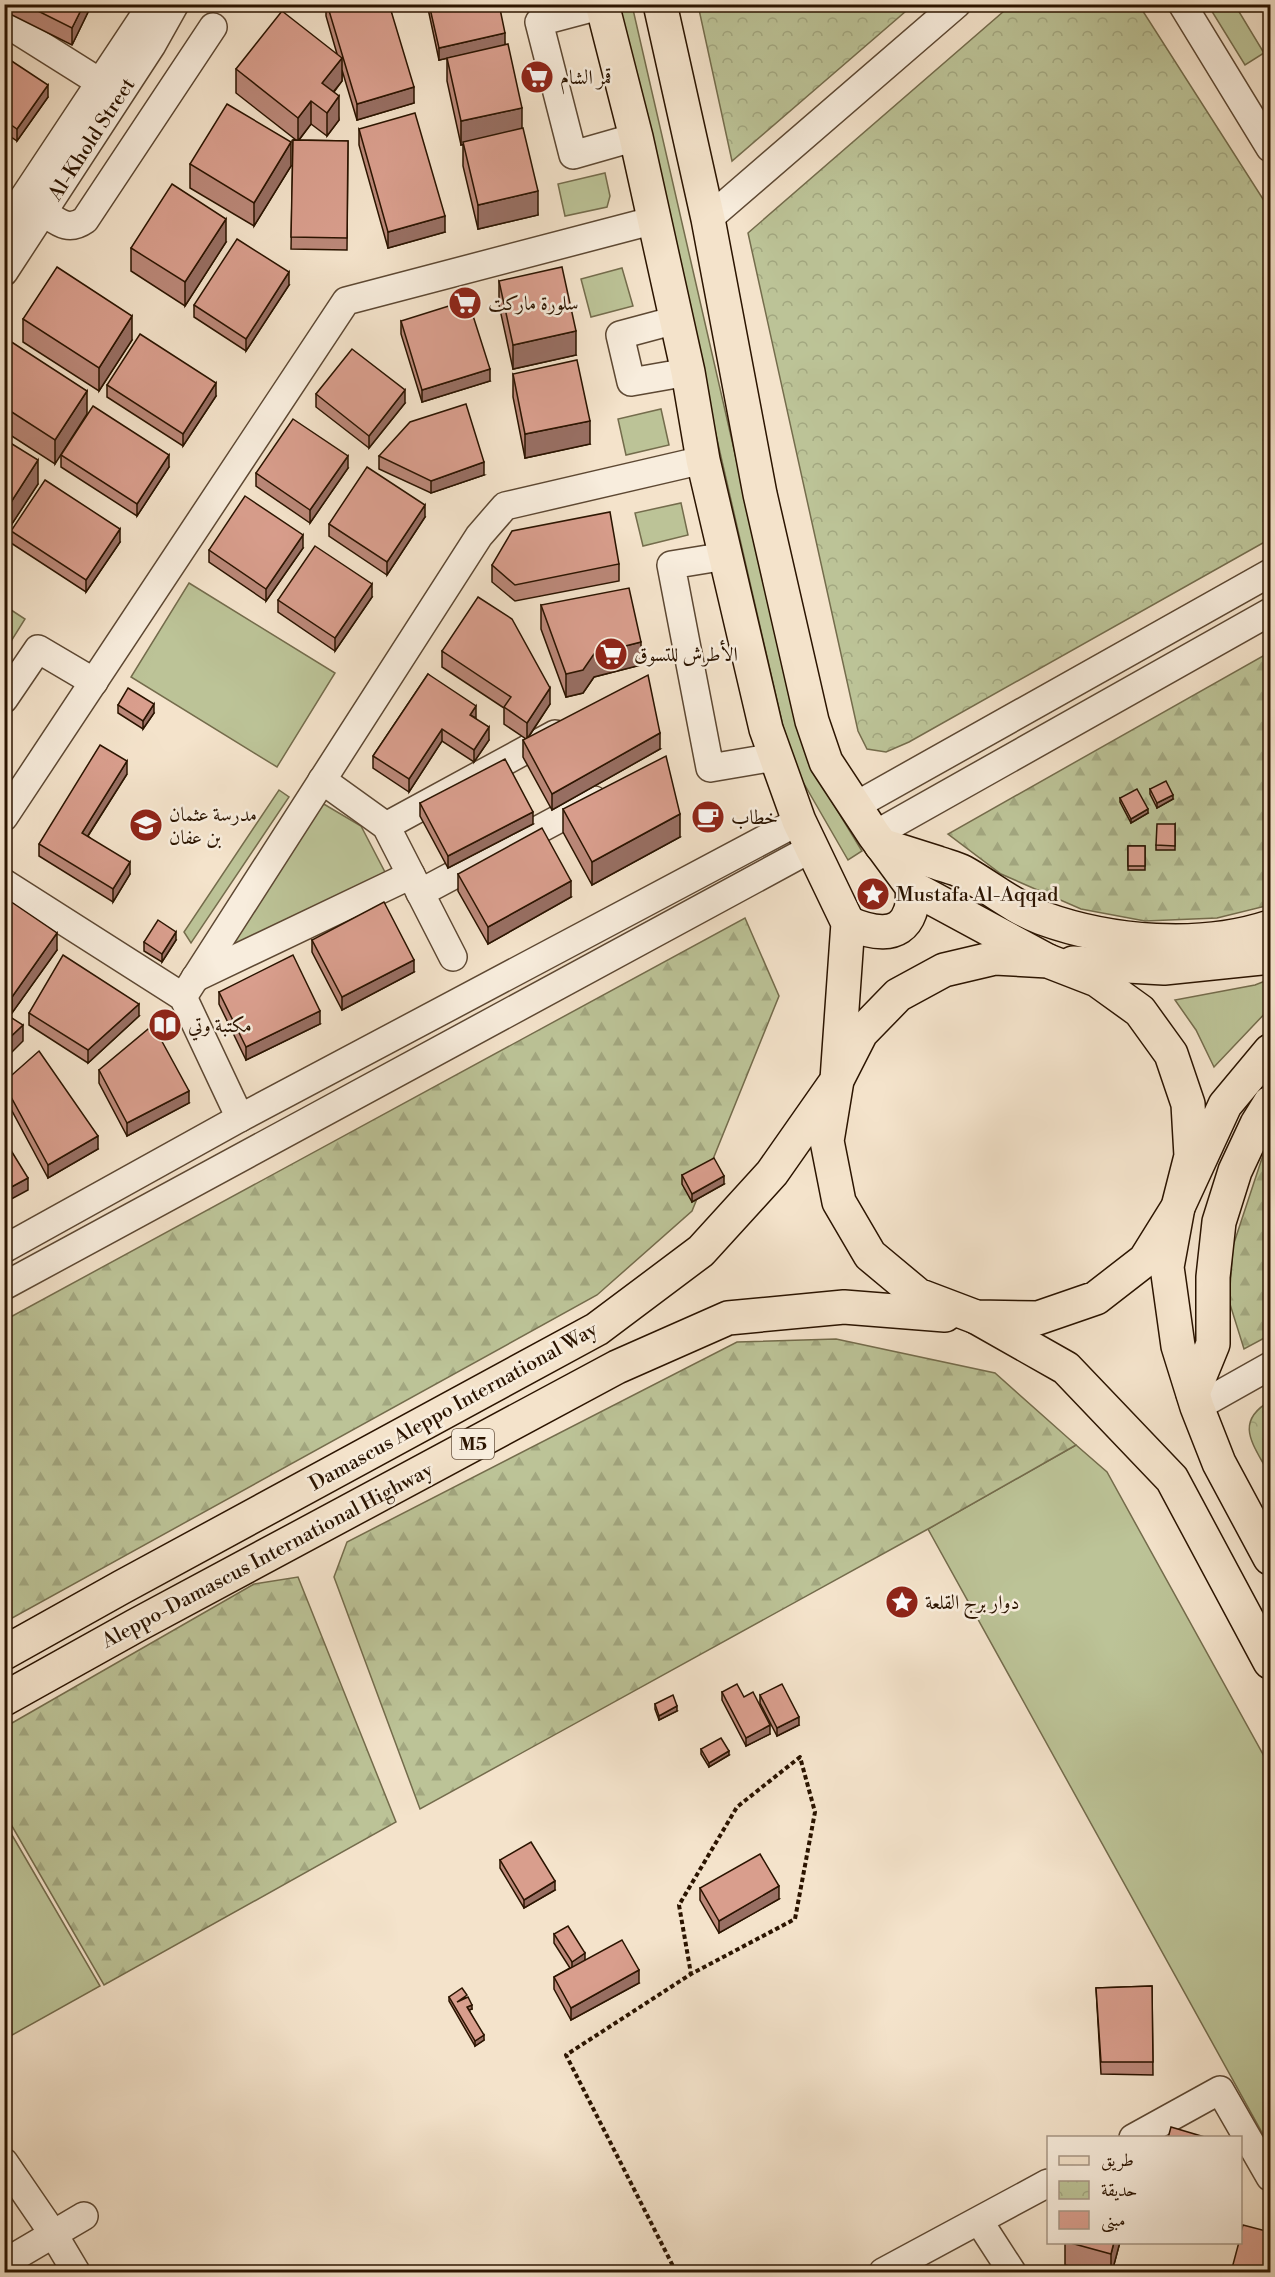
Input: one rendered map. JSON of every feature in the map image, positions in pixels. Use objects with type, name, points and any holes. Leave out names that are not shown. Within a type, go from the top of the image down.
[{"type":"main road","points":[[660,4],[708,219],[760,494],[812,721],[826,762],[913,888],[1048,961],[1097,980],[1140,1011],[1171,1054],[1188,1104],[1191,1156],[1178,1207],[1167,1267],[1178,1346],[1195,1400],[1220,1463],[1270,1558]]},
{"type":"main road","points":[[602,5],[655,220],[688,372],[704,460],[766,729],[805,835],[848,924],[837,1080],[827,1141],[838,1202],[870,1256],[918,1295],[976,1317],[1066,1368],[1172,1479],[1270,1662]]},
{"type":"main road","points":[[713,501],[760,494]]},
{"type":"main road","points":[[878,840],[962,871],[999,896],[1042,918],[1108,936],[1165,942],[1214,938],[1256,932],[1270,927]]},
{"type":"main road","points":[[848,924],[870,932],[888,932],[903,924],[910,911],[913,888]]},
{"type":"main road","points":[[837,1080],[861,1033],[898,995],[944,970],[995,958],[1164,968],[1261,958],[1270,954]]},
{"type":"main road","points":[[1178,1207],[1225,1105],[1270,1051]]},
{"type":"main road","name":"Damascus Aleppo International Way","points":[[4,1653],[597,1329],[701,1251],[772,1173],[837,1080]]},
{"type":"main road","points":[[1195,1400],[1213,1344],[1213,1277],[1219,1222],[1235,1171],[1257,1124],[1270,1103]]},
{"type":"main road","name":"Aleppo-Damascus International Highway","points":[[4,1699],[135,1626],[617,1367],[728,1318],[844,1307],[976,1317],[1038,1318],[1096,1298],[1145,1260],[1178,1207]]},
{"type":"street","points":[[4,227],[113,85],[152,4]]},
{"type":"street","name":"Al-Khold Street","points":[[4,272],[43,212],[113,85],[152,45],[175,4]]},
{"type":"street","points":[[708,219],[957,4]]},
{"type":"street","points":[[1182,4],[1270,148]]},
{"type":"street","points":[[602,5],[539,21],[573,155],[636,137]]},
{"type":"street","points":[[4,22],[158,110]]},
{"type":"street","points":[[43,212],[61,225],[70,227],[85,220],[213,27]]},
{"type":"street","points":[[4,817],[346,301],[655,220]]},
{"type":"street","points":[[676,320],[620,334],[631,382],[688,372]]},
{"type":"street","points":[[189,987],[479,536],[505,506],[704,460]]},
{"type":"street","points":[[726,556],[671,565],[710,768],[775,757]]},
{"type":"street","points":[[855,806],[1270,573]]},
{"type":"street","points":[[878,840],[1270,612]]},
{"type":"street","points":[[4,699],[38,649],[94,682]]},
{"type":"street","points":[[386,826],[574,723]]},
{"type":"street","points":[[322,780],[386,826],[453,957]]},
{"type":"street","points":[[189,987],[416,884],[617,788]]},
{"type":"street","points":[[4,1249],[240,1118],[805,835]]},
{"type":"street","points":[[4,1286],[805,835]]},
{"type":"street","points":[[4,882],[189,987],[240,1118]]},
{"type":"street","points":[[1195,1400],[1270,1366]]},
{"type":"street","points":[[1137,2136],[1220,2090],[1270,2177]]},
{"type":"street","points":[[4,2162],[54,2235],[76,2272]]},
{"type":"street","points":[[883,2272],[1047,2184]]},
{"type":"street","points":[[14,2265],[84,2216]]},
{"type":"street","points":[[978,2221],[1012,2272]]},
{"type":"path","points":[[676,2272],[566,2055],[691,1974],[795,1919],[814,1812],[800,1757],[737,1807],[679,1905],[691,1974]]},
{"type":"green space","points":[[698,4],[913,5],[732,161]]},
{"type":"green space","points":[[617,5],[632,5],[797,724],[812,769],[862,851],[848,860],[799,775],[783,726]]},
{"type":"green space","points":[[1011,5],[1139,5],[1270,210],[1270,539],[909,742],[886,752],[867,749],[858,731],[748,233]]},
{"type":"green space","points":[[1208,5],[1235,5],[1264,53],[1245,65]]},
{"type":"green space","points":[[605,173],[610,196],[607,207],[565,216],[558,184]]},
{"type":"green space","points":[[622,268],[633,306],[591,317],[581,279]]},
{"type":"green space","points":[[661,409],[669,445],[626,455],[618,419]]},
{"type":"green space","points":[[681,503],[688,535],[643,546],[635,513]]},
{"type":"green space","points":[[189,583],[335,673],[277,767],[131,677]]},
{"type":"green space","points":[[5,606],[25,619],[5,651]]},
{"type":"green space","points":[[1270,652],[1270,905],[1217,918],[1145,921],[1081,909],[1001,874],[948,834]]},
{"type":"green space","points":[[279,790],[289,797],[191,943],[184,932]]},
{"type":"green space","points":[[322,803],[361,826],[387,876],[218,963]]},
{"type":"green space","points":[[745,918],[779,996],[692,1211],[597,1295],[5,1622],[5,1320]]},
{"type":"green space","points":[[1270,979],[1270,1008],[1214,1067],[1196,1030],[1175,1000],[1255,985]]},
{"type":"green space","points":[[1270,1139],[1270,1335],[1244,1349],[1229,1301],[1233,1246]]},
{"type":"green space","points":[[836,1339],[995,1373],[1076,1445],[420,1809],[334,1577],[347,1542],[737,1342]]},
{"type":"green space","points":[[1270,1401],[1270,1476],[1253,1445],[1249,1426],[1258,1409]]},
{"type":"green space","points":[[1076,1445],[1107,1472],[1270,1767],[1270,2147],[928,1529]]},
{"type":"green space","points":[[298,1577],[396,1822],[104,1985],[5,1814],[5,1727],[254,1584]]},
{"type":"green space","points":[[5,1823],[100,1986],[4,2039]]},
{"type":"building","points":[[24,4],[84,4],[72,28]]},
{"type":"building","points":[[327,4],[389,4],[414,87],[357,104]]},
{"type":"building","points":[[429,4],[499,4],[505,33],[439,48]]},
{"type":"building","points":[[282,11],[342,58],[322,83],[339,96],[327,113],[311,101],[298,118],[236,69]]},
{"type":"building","points":[[508,44],[522,108],[461,121],[447,58]]},
{"type":"building","points":[[4,56],[48,85],[17,129],[4,120]]},
{"type":"building","points":[[227,104],[291,142],[254,203],[190,164]]},
{"type":"building","points":[[415,113],[445,216],[388,232],[359,129]]},
{"type":"building","points":[[523,128],[538,191],[478,205],[463,142]]},
{"type":"building","points":[[293,140],[348,141],[347,238],[291,237]]},
{"type":"building","points":[[172,184],[226,219],[185,282],[131,248]]},
{"type":"building","points":[[237,239],[289,272],[246,339],[194,305]]},
{"type":"building","points":[[57,267],[132,316],[99,368],[23,319]]},
{"type":"building","points":[[562,267],[576,331],[513,345],[499,281]]},
{"type":"building","points":[[468,300],[490,369],[422,390],[401,321]]},
{"type":"building","points":[[140,334],[216,383],[183,434],[107,385]]},
{"type":"building","points":[[10,341],[87,391],[55,440],[4,407],[4,350]]},
{"type":"building","points":[[352,349],[405,390],[369,436],[316,394]]},
{"type":"building","points":[[577,360],[590,421],[525,434],[513,374]]},
{"type":"building","points":[[466,404],[484,462],[431,481],[379,456],[410,422]]},
{"type":"building","points":[[93,406],[169,455],[137,504],[61,455]]},
{"type":"building","points":[[293,419],[348,456],[310,510],[256,473]]},
{"type":"building","points":[[4,439],[38,460],[6,510],[4,509]]},
{"type":"building","points":[[367,467],[425,505],[387,562],[329,524]]},
{"type":"building","points":[[45,480],[120,529],[86,580],[11,531]]},
{"type":"building","points":[[245,496],[303,535],[266,589],[209,550]]},
{"type":"building","points":[[610,512],[619,564],[515,585],[492,565],[512,531]]},
{"type":"building","points":[[315,546],[372,584],[335,638],[278,600]]},
{"type":"building","points":[[629,588],[641,642],[594,654],[583,670],[566,674],[541,605]]},
{"type":"building","points":[[478,597],[512,619],[550,688],[527,723],[504,707],[511,697],[442,651]]},
{"type":"building","points":[[428,674],[476,706],[470,715],[489,727],[474,750],[442,729],[409,779],[373,756]]},
{"type":"building","points":[[648,675],[660,733],[552,794],[523,740]]},
{"type":"building","points":[[128,688],[154,704],[143,721],[118,705]]},
{"type":"building","points":[[100,745],[127,761],[82,833],[130,862],[113,889],[39,844]]},
{"type":"building","points":[[666,756],[680,814],[592,862],[563,809]]},
{"type":"building","points":[[505,759],[533,812],[448,856],[420,803]]},
{"type":"building","points":[[1166,781],[1173,795],[1157,803],[1150,789]]},
{"type":"building","points":[[1137,789],[1148,809],[1131,819],[1120,798]]},
{"type":"building","points":[[1157,824],[1175,824],[1175,846],[1156,845]]},
{"type":"building","points":[[542,828],[571,881],[488,927],[458,874]]},
{"type":"building","points":[[1128,846],[1145,846],[1145,866],[1128,866]]},
{"type":"building","points":[[4,897],[57,933],[12,997],[4,991]]},
{"type":"building","points":[[384,902],[414,960],[342,997],[312,940]]},
{"type":"building","points":[[158,920],[176,932],[162,954],[144,942]]},
{"type":"building","points":[[63,955],[139,1004],[88,1050],[29,1013]]},
{"type":"building","points":[[293,955],[320,1011],[246,1047],[219,992]]},
{"type":"building","points":[[4,1013],[23,1025],[4,1043]]},
{"type":"building","points":[[153,1025],[189,1091],[127,1123],[99,1070]]},
{"type":"building","points":[[39,1051],[98,1136],[48,1165],[4,1084]]},
{"type":"building","points":[[4,1139],[28,1178],[4,1191]]},
{"type":"building","points":[[714,1158],[724,1176],[692,1194],[682,1175]]},
{"type":"building","points":[[737,1684],[744,1697],[753,1692],[770,1725],[746,1738],[722,1692]]},
{"type":"building","points":[[782,1684],[799,1717],[777,1728],[760,1695]]},
{"type":"building","points":[[673,1695],[677,1706],[659,1716],[655,1704]]},
{"type":"building","points":[[721,1738],[729,1751],[709,1763],[701,1749]]},
{"type":"building","points":[[531,1842],[555,1881],[524,1900],[500,1860]]},
{"type":"building","points":[[760,1854],[779,1886],[719,1921],[700,1888]]},
{"type":"building","points":[[568,1926],[585,1953],[572,1962],[554,1934]]},
{"type":"building","points":[[622,1940],[639,1970],[571,2008],[554,1977]]},
{"type":"building","points":[[1152,1986],[1153,2062],[1101,2062],[1096,1988]]},
{"type":"building","points":[[462,1988],[467,1995],[457,2002],[468,1997],[472,2005],[467,2007],[484,2035],[475,2041],[449,1997]]},
{"type":"building","points":[[1171,2127],[1201,2136],[1169,2136]]},
{"type":"building","points":[[1243,2225],[1270,2232],[1270,2272],[1231,2272],[1238,2244],[1242,2244]]},
{"type":"building","points":[[1074,2244],[1114,2244],[1111,2254]]},
{"type":"place","name":"قمر الشام","points":[[537,77]]},
{"type":"place","name":"سلورة ماركت","points":[[465,303]]},
{"type":"place","name":"الأطرش للتسوق","points":[[611,654]]},
{"type":"place","name":"خطاب","points":[[708,817]]},
{"type":"place","name":"مدرسة عثمان بن عفان","points":[[146,825]]},
{"type":"place","name":"Mustafa Al-Aqqad","points":[[873,894]]},
{"type":"place","name":"مكتبة وتي","points":[[165,1025]]},
{"type":"place","name":"دوار برج القلعة","points":[[902,1602]]}]
